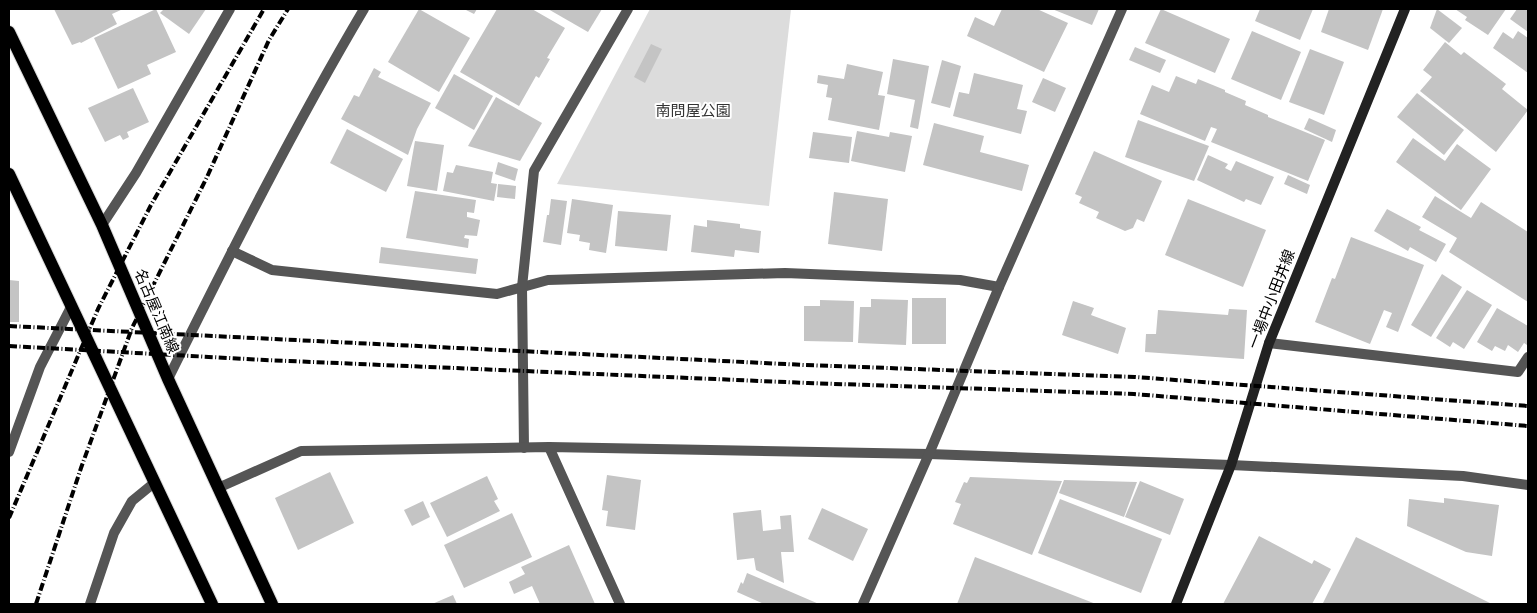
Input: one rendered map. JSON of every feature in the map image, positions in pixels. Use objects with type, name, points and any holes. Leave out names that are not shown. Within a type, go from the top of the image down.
[{"type":"main road","name":"一場中小田井線","points":[[1176,604],[1230,465],[1269,343],[1405,9]]},
{"type":"main road","name":"名古屋江南線","points":[[9,32],[102,225],[168,379],[272,604]]},
{"type":"main road","points":[[9,174],[212,604]]},
{"type":"street","points":[[102,225],[136,173],[230,9]]},
{"type":"street","points":[[168,379],[318,86],[364,9]]},
{"type":"street","points":[[524,448],[522,287],[534,171],[628,9]]},
{"type":"street","points":[[863,604],[929,454],[999,287],[1122,9]]},
{"type":"street","points":[[232,251],[272,270],[497,294],[548,280],[785,273],[960,280],[999,287]]},
{"type":"street","points":[[9,452],[40,367],[71,307]]},
{"type":"street","points":[[1269,343],[1518,372],[1528,357]]},
{"type":"street","points":[[549,447],[620,604]]},
{"type":"street","points":[[218,488],[301,450],[549,447],[929,454],[1230,465],[1463,476],[1528,485]]},
{"type":"street","points":[[90,604],[114,533],[132,501],[154,483]]},
{"type":"green space","name":"南問屋公園","points":[[650,9],[791,9],[769,206],[557,184]]},
{"type":"building","points":[[54,9],[123,9],[112,14],[117,24],[81,43],[72,45]]},
{"type":"building","points":[[156,9],[176,52],[147,65],[151,74],[118,89],[94,38]]},
{"type":"building","points":[[164,9],[206,9],[189,34],[160,13]]},
{"type":"building","points":[[419,9],[470,38],[439,92],[388,62]]},
{"type":"building","points":[[464,9],[477,9],[474,14]]},
{"type":"building","points":[[497,9],[532,9],[565,28],[547,58],[550,59],[539,78],[536,76],[519,106],[460,72]]},
{"type":"building","points":[[548,9],[602,9],[588,32]]},
{"type":"building","points":[[1002,9],[1037,9],[1068,23],[1044,72],[967,36],[975,17],[994,26]]},
{"type":"building","points":[[1052,9],[1099,9],[1092,25]]},
{"type":"building","points":[[1161,9],[1230,39],[1215,73],[1145,43]]},
{"type":"building","points":[[1260,9],[1313,9],[1300,40],[1255,21]]},
{"type":"building","points":[[1329,9],[1383,9],[1368,50],[1321,32]]},
{"type":"building","points":[[1437,9],[1462,28],[1449,43],[1430,28]]},
{"type":"building","points":[[1455,9],[1506,9],[1488,35],[1465,20],[1467,17]]},
{"type":"building","points":[[1517,9],[1528,9],[1528,32],[1510,19]]},
{"type":"building","points":[[1252,31],[1301,52],[1281,100],[1231,79]]},
{"type":"building","points":[[1518,31],[1528,38],[1528,73],[1493,48],[1503,32],[1513,39]]},
{"type":"building","points":[[1445,42],[1461,55],[1464,52],[1506,84],[1502,89],[1528,110],[1496,152],[1420,91],[1432,77],[1423,70]]},
{"type":"building","points":[[651,44],[662,49],[645,83],[634,77]]},
{"type":"building","points":[[1135,47],[1166,60],[1160,73],[1129,60]]},
{"type":"building","points":[[1310,49],[1344,62],[1324,115],[1289,102]]},
{"type":"building","points":[[893,59],[929,66],[918,129],[910,127],[915,100],[887,94]]},
{"type":"building","points":[[942,60],[961,66],[950,108],[931,103]]},
{"type":"building","points":[[847,64],[883,72],[878,95],[885,96],[879,130],[828,120],[832,98],[826,97],[828,85],[817,83],[818,75],[844,79]]},
{"type":"building","points":[[374,68],[381,72],[378,77],[431,103],[417,129],[408,155],[341,119],[354,95],[359,97]]},
{"type":"building","points":[[974,73],[1023,85],[1017,109],[1027,111],[1021,134],[953,116],[959,92],[969,94]]},
{"type":"building","points":[[454,74],[493,96],[474,130],[435,108]]},
{"type":"building","points":[[1176,76],[1196,84],[1198,79],[1225,90],[1225,92],[1246,101],[1245,105],[1268,115],[1268,117],[1325,140],[1308,181],[1211,142],[1217,129],[1211,127],[1205,141],[1140,114],[1152,85],[1169,92]]},
{"type":"building","points":[[1043,78],[1066,88],[1055,112],[1032,102]]},
{"type":"building","points":[[133,88],[149,122],[127,132],[129,137],[123,140],[120,135],[105,142],[88,108]]},
{"type":"building","points":[[1417,93],[1464,130],[1444,155],[1397,117]]},
{"type":"building","points":[[496,97],[542,123],[520,161],[468,146]]},
{"type":"building","points":[[1309,118],[1336,130],[1332,142],[1304,129]]},
{"type":"building","points":[[1138,120],[1209,146],[1194,181],[1125,157]]},
{"type":"building","points":[[934,123],[984,136],[980,152],[1029,165],[1022,191],[923,165]]},
{"type":"building","points":[[347,129],[403,159],[386,192],[330,163]]},
{"type":"building","points":[[857,131],[889,137],[890,132],[912,136],[905,172],[851,161]]},
{"type":"building","points":[[813,132],[852,137],[849,163],[809,158]]},
{"type":"building","points":[[1413,138],[1445,161],[1457,144],[1491,169],[1461,210],[1396,162]]},
{"type":"building","points":[[415,141],[444,145],[437,191],[407,186]]},
{"type":"building","points":[[1094,151],[1162,181],[1144,222],[1137,219],[1133,228],[1125,231],[1096,218],[1099,212],[1079,203],[1082,197],[1075,194]]},
{"type":"building","points":[[1208,155],[1228,164],[1225,168],[1231,171],[1236,161],[1274,177],[1261,205],[1246,199],[1244,202],[1197,180]]},
{"type":"building","points":[[498,162],[518,169],[515,181],[495,174]]},
{"type":"building","points":[[456,165],[493,172],[491,183],[497,184],[494,201],[443,191],[447,172],[453,173]]},
{"type":"building","points":[[1288,175],[1310,185],[1307,194],[1284,184]]},
{"type":"building","points":[[498,184],[516,186],[515,199],[497,197]]},
{"type":"building","points":[[415,191],[476,200],[474,213],[467,212],[467,217],[480,220],[477,236],[465,235],[464,238],[469,239],[468,248],[406,238]]},
{"type":"building","points":[[834,192],[888,199],[882,251],[828,244]]},
{"type":"building","points":[[1435,196],[1471,218],[1481,202],[1528,232],[1528,302],[1449,252],[1457,238],[1422,217]]},
{"type":"building","points":[[551,199],[567,201],[561,245],[543,242]]},
{"type":"building","points":[[572,199],[613,205],[606,253],[589,250],[590,243],[579,241],[580,235],[567,233]]},
{"type":"building","points":[[1188,199],[1266,230],[1243,287],[1165,255]]},
{"type":"building","points":[[1387,209],[1421,227],[1419,230],[1446,244],[1436,262],[1410,247],[1408,251],[1374,231]]},
{"type":"building","points":[[618,211],[671,215],[667,251],[615,246]]},
{"type":"building","points":[[707,220],[740,224],[740,228],[761,231],[759,253],[735,250],[734,257],[691,252],[694,225],[707,227]]},
{"type":"building","points":[[1351,237],[1424,265],[1398,332],[1386,327],[1392,313],[1384,310],[1370,344],[1315,322],[1332,278],[1335,279]]},
{"type":"building","points":[[381,247],[478,259],[476,274],[379,263]]},
{"type":"building","points":[[1442,274],[1462,287],[1431,337],[1411,325]]},
{"type":"building","points":[[9,280],[19,281],[19,322],[9,322]]},
{"type":"building","points":[[1467,290],[1492,305],[1464,349],[1453,342],[1450,347],[1436,338]]},
{"type":"building","points":[[912,298],[946,298],[946,344],[912,344]]},
{"type":"building","points":[[871,299],[908,300],[906,345],[858,343],[860,307],[871,307]]},
{"type":"building","points":[[820,300],[854,301],[853,342],[804,341],[804,306],[820,306]]},
{"type":"building","points":[[1073,301],[1094,308],[1091,315],[1126,328],[1118,354],[1062,335]]},
{"type":"building","points":[[1497,308],[1528,326],[1528,343],[1527,345],[1524,343],[1518,352],[1508,345],[1505,351],[1495,346],[1492,351],[1477,342]]},
{"type":"building","points":[[1229,309],[1247,310],[1244,359],[1145,352],[1146,334],[1156,334],[1158,310],[1228,315]]},
{"type":"building","points":[[330,472],[354,523],[298,550],[275,498]]},
{"type":"building","points":[[607,475],[641,480],[635,530],[606,526],[608,511],[602,510]]},
{"type":"building","points":[[487,476],[498,499],[494,501],[500,511],[447,537],[430,503]]},
{"type":"building","points":[[970,477],[1062,481],[1032,555],[953,524],[961,504],[955,502],[964,482],[967,483]]},
{"type":"building","points":[[1064,480],[1137,482],[1124,517],[1059,493]]},
{"type":"building","points":[[1140,481],[1184,499],[1170,535],[1125,517]]},
{"type":"building","points":[[1444,498],[1499,505],[1492,556],[1466,552],[1407,526],[1409,499],[1444,503]]},
{"type":"building","points":[[1060,499],[1162,539],[1141,593],[1038,553]]},
{"type":"building","points":[[423,501],[430,517],[412,526],[404,510]]},
{"type":"building","points":[[822,508],[868,529],[853,561],[808,539]]},
{"type":"building","points":[[761,510],[763,531],[781,529],[780,516],[791,515],[794,552],[781,552],[784,583],[756,570],[754,558],[737,560],[733,513]]},
{"type":"building","points":[[512,513],[532,557],[464,588],[444,545]]},
{"type":"building","points":[[1259,536],[1312,564],[1314,560],[1331,569],[1312,604],[1223,604]]},
{"type":"building","points":[[1356,537],[1492,604],[1325,604],[1323,603]]},
{"type":"building","points":[[569,545],[595,604],[540,604],[532,586],[514,594],[509,582],[525,574],[521,567]]},
{"type":"building","points":[[975,557],[1096,604],[957,604]]},
{"type":"building","points":[[747,573],[819,604],[764,604],[737,592],[741,582],[743,584]]},
{"type":"building","points":[[453,595],[457,604],[432,604]]},
{"type":"railway","points":[[9,518],[98,309],[151,205],[264,9]]},
{"type":"railway","points":[[36,604],[81,468],[132,328],[207,177],[269,40],[288,9]]},
{"type":"railway","points":[[9,326],[805,365],[1135,377],[1528,406]]},
{"type":"railway","points":[[9,346],[265,360],[808,383],[1134,394],[1528,426]]}]
